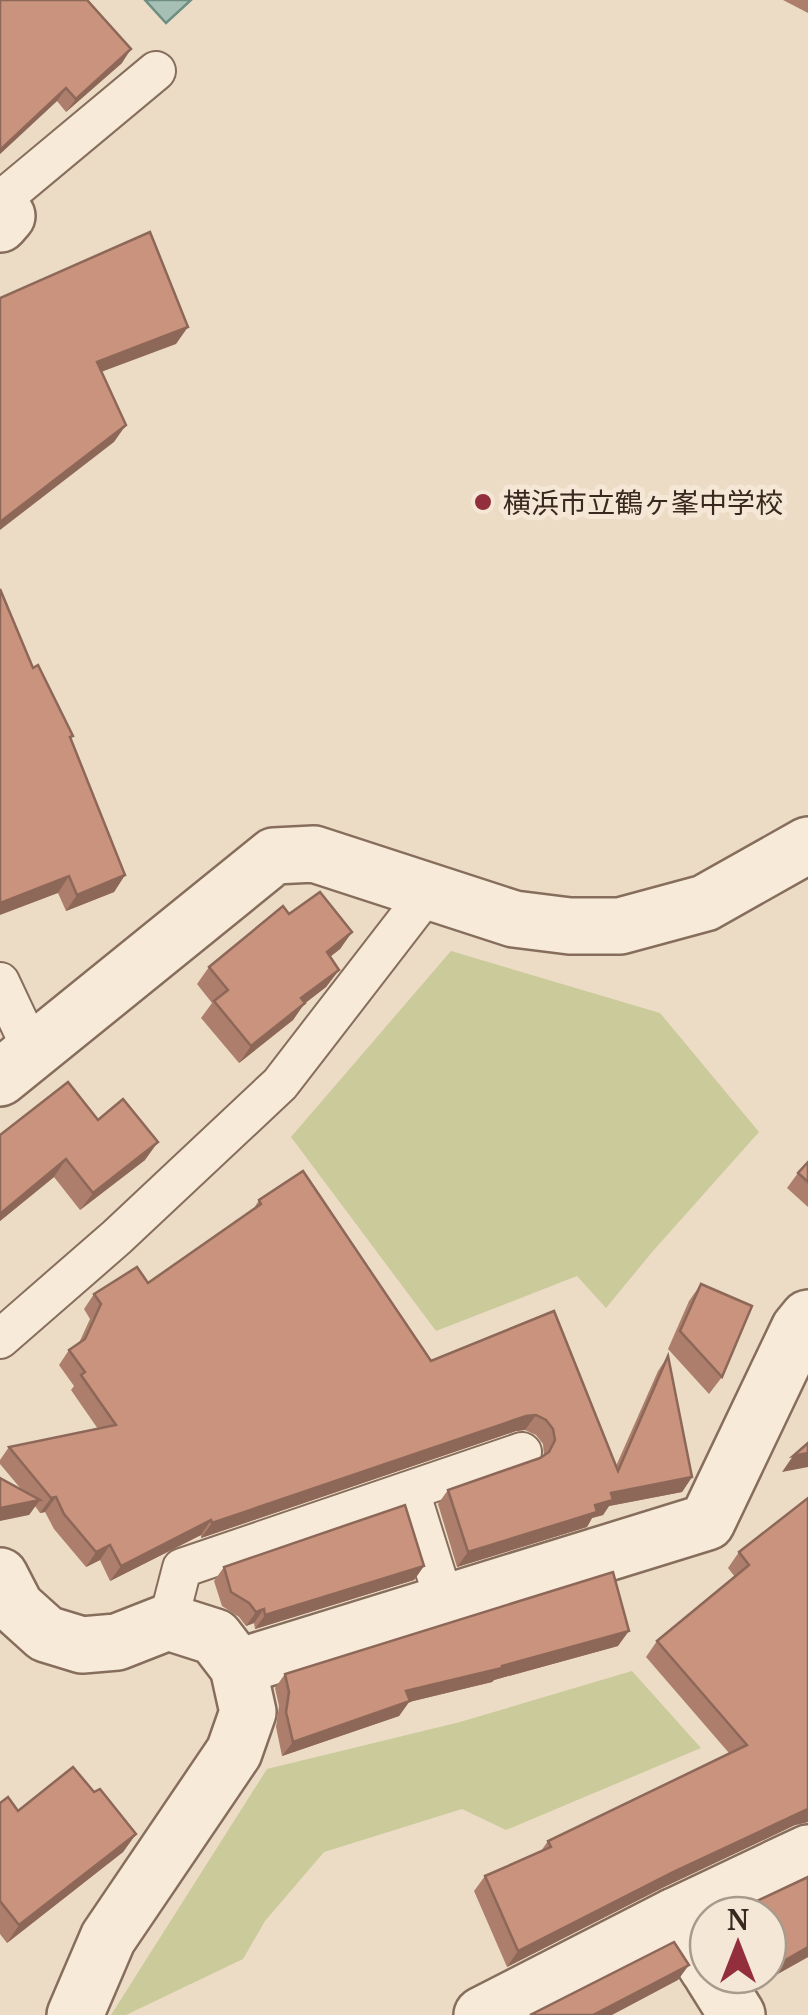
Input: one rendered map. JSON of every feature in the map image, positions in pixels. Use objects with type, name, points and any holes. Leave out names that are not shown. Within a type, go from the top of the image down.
[{"type":"street","points":[[0,205],[7,216],[0,224]]},
{"type":"street","points":[[16,1064],[274,856],[314,854],[514,919],[570,926],[620,926],[705,903],[808,845]]},
{"type":"street","points":[[238,1668],[707,1522],[799,1329],[808,1318]]},
{"type":"street","points":[[0,1576],[16,1608],[46,1634],[82,1645],[117,1642],[168,1622],[216,1638],[238,1668],[248,1712],[234,1752],[108,1938],[75,2015]]},
{"type":"street","points":[[482,2015],[674,1916],[808,1853]]},
{"type":"street","points":[[674,1916],[688,1938]]},
{"type":"lane","points":[[0,205],[156,72]]},
{"type":"lane","points":[[0,1339],[117,1237],[280,1084],[429,891]]},
{"type":"lane","points":[[0,982],[16,1064]]},
{"type":"lane","points":[[168,1622],[182,1568],[522,1452]]},
{"type":"lane","points":[[410,1491],[445,1603]]},
{"type":"green space","points":[[451,951],[660,1013],[759,1132],[606,1308],[577,1276],[436,1331],[291,1137]]},
{"type":"green space","points":[[632,1671],[701,1748],[506,1830],[462,1809],[324,1852],[265,1921],[243,1959],[126,2015],[111,2015],[267,1769],[460,1722]]},
{"type":"shaded area","points":[[145,0],[191,0],[166,23]]},
{"type":"building","points":[[0,0],[87,0],[131,49],[76,99],[66,88],[0,150]]},
{"type":"building","points":[[150,232],[188,327],[97,362],[126,425],[0,522],[0,298]]},
{"type":"building","points":[[0,589],[33,668],[38,665],[73,736],[70,737],[125,875],[77,895],[69,876],[0,903]]},
{"type":"building","points":[[320,892],[352,932],[327,952],[339,970],[301,998],[305,1003],[251,1046],[214,1001],[228,990],[209,967],[283,906],[289,914]]},
{"type":"building","points":[[68,1082],[98,1120],[123,1099],[158,1142],[93,1193],[66,1159],[0,1214],[0,1135]]},
{"type":"building","points":[[808,1162],[808,1182],[798,1173]]},
{"type":"building","points":[[303,1171],[431,1361],[554,1311],[618,1471],[668,1356],[692,1477],[611,1493],[613,1500],[595,1505],[597,1512],[468,1552],[448,1490],[549,1452],[555,1440],[553,1429],[536,1415],[526,1416],[212,1523],[211,1520],[121,1566],[110,1545],[96,1552],[64,1514],[56,1497],[51,1498],[9,1447],[116,1425],[81,1375],[85,1372],[69,1350],[85,1339],[101,1304],[94,1294],[137,1267],[148,1283]]},
{"type":"building","points":[[701,1284],[752,1306],[722,1377],[680,1331]]},
{"type":"building","points":[[808,1443],[808,1453],[793,1456]]},
{"type":"building","points":[[0,1478],[40,1500],[0,1508]]},
{"type":"building","points":[[808,1498],[808,1809],[518,1951],[485,1876],[551,1847],[548,1841],[747,1745],[657,1641],[749,1565],[739,1552]]},
{"type":"building","points":[[405,1505],[424,1566],[265,1615],[264,1609],[256,1612],[231,1592],[224,1567]]},
{"type":"building","points":[[613,1572],[629,1631],[406,1691],[410,1701],[293,1742],[286,1712],[289,1692],[285,1674]]},
{"type":"building","points":[[73,1767],[94,1792],[100,1789],[136,1834],[19,1925],[0,1901],[0,1803],[8,1797],[18,1811]]},
{"type":"building","points":[[808,1877],[808,1947],[788,1958],[788,1895],[770,1895]]},
{"type":"building","points":[[674,1942],[688,1963],[593,2015],[530,2015]]},
{"type":"place","name":"横浜市立鶴ヶ峯中学校","points":[[483,502]]}]
